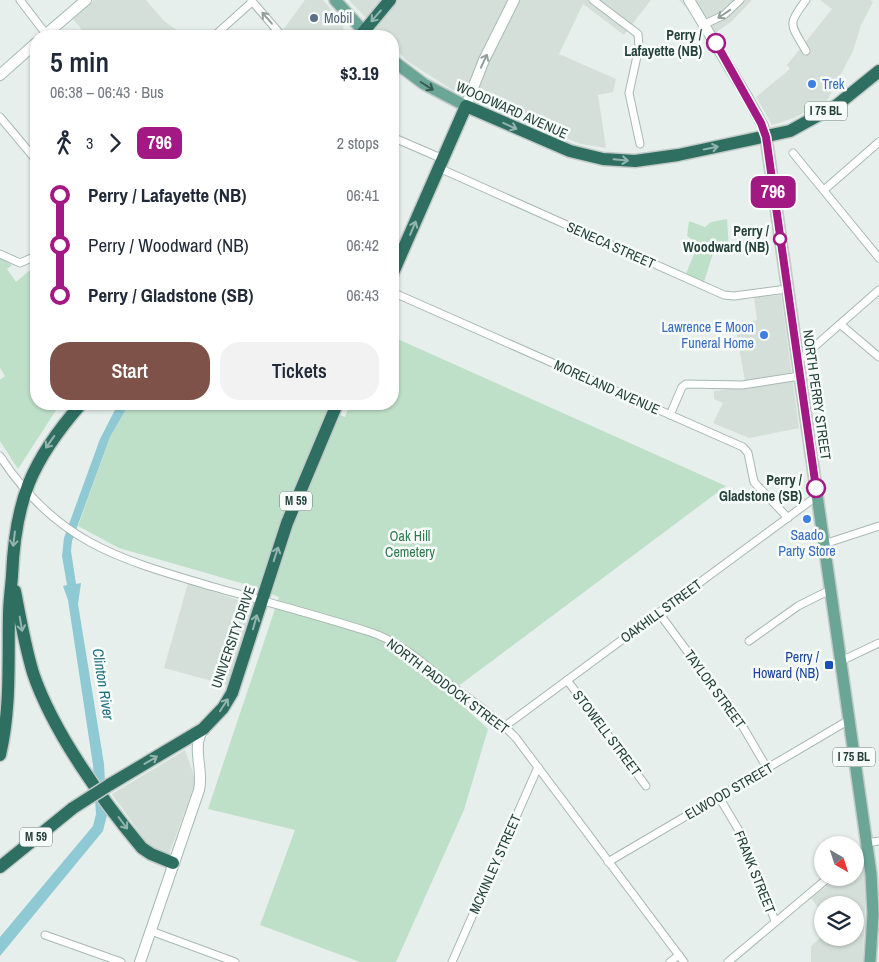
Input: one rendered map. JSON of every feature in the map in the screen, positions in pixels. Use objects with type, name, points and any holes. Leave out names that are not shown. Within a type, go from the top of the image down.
[{"type":"highway","points":[[368,30],[390,0]]},
{"type":"highway","name":"WOODWARD AVENUE","points":[[466,106],[553,145],[603,159],[635,162],[790,131],[816,118],[837,104],[879,71]]},
{"type":"highway","points":[[399,259],[466,106]]},
{"type":"highway","points":[[0,755],[9,694],[9,613],[14,534],[25,490],[41,456],[76,410]]},
{"type":"highway","name":"UNIVERSITY DRIVE","points":[[203,729],[223,708],[232,693],[293,507],[334,410]]},
{"type":"highway","points":[[12,576],[25,644],[34,674],[60,732],[142,848],[151,854],[174,863]]},
{"type":"highway","name":"M 59","points":[[0,868],[73,808],[203,729]]},
{"type":"main road","points":[[335,0],[360,30]]},
{"type":"main road","name":"WOODWARD AVENUE","points":[[399,65],[424,84],[466,106]]},
{"type":"main road","name":"NORTH PERRY STREET","points":[[766,137],[873,893],[876,926],[870,962]]},
{"type":"street","points":[[20,0],[41,30]]},
{"type":"street","points":[[51,30],[86,0]]},
{"type":"street","points":[[466,106],[484,60],[514,0]]},
{"type":"street","points":[[593,0],[633,28],[639,37],[629,93],[640,144]]},
{"type":"street","name":"NORTH PERRY STREET","points":[[689,0],[705,24],[761,123],[766,137]]},
{"type":"street","points":[[705,24],[724,15],[740,0]]},
{"type":"street","points":[[806,0],[792,18],[792,24],[806,51]]},
{"type":"street","points":[[220,30],[251,1],[277,30]]},
{"type":"street","points":[[2,70],[30,48]]},
{"type":"street","points":[[0,117],[30,153]]},
{"type":"street","name":"SENECA STREET","points":[[399,141],[441,163],[724,296],[787,289]]},
{"type":"street","points":[[824,190],[879,142]]},
{"type":"street","points":[[793,153],[879,258]]},
{"type":"street","points":[[0,254],[20,263],[30,259]]},
{"type":"street","points":[[798,361],[879,290]]},
{"type":"street","name":"MORELAND AVENUE","points":[[399,295],[745,448],[754,482],[788,518]]},
{"type":"street","points":[[840,324],[879,357]]},
{"type":"street","points":[[670,415],[682,387],[686,384],[742,385],[800,376]]},
{"type":"street","name":"NORTH PADDOCK STREET","points":[[0,456],[25,490],[62,526],[103,550],[136,564],[386,638],[504,726],[538,767],[684,962]]},
{"type":"street","name":"OAKHILL STREET","points":[[504,726],[817,496]]},
{"type":"street","points":[[824,544],[879,526]]},
{"type":"street","points":[[749,641],[798,606],[830,590]]},
{"type":"street","name":"TAYLOR STREET","points":[[659,613],[743,727],[767,768]]},
{"type":"street","points":[[841,661],[879,643]]},
{"type":"street","name":"STOWELL STREET","points":[[567,680],[646,786]]},
{"type":"street","name":"ELWOOD STREET","points":[[608,862],[849,720]]},
{"type":"street","points":[[140,962],[199,790],[200,778],[197,747],[203,729]]},
{"type":"street","name":"MCKINLEY STREET","points":[[452,962],[538,767]]},
{"type":"street","name":"FRANK STREET","points":[[719,797],[744,839],[775,921]]},
{"type":"street","points":[[864,849],[879,841]]},
{"type":"street","points":[[728,962],[818,886]]},
{"type":"street","points":[[151,931],[235,962]]},
{"type":"street","points":[[45,935],[121,962]]},
{"type":"street","points":[[670,962],[679,955]]},
{"type":"shaded area","points":[[94,0],[146,0],[164,21],[177,30],[82,30],[73,19]]},
{"type":"shaded area","points":[[305,0],[323,0],[343,23],[344,30],[283,30]]},
{"type":"shaded area","points":[[349,0],[651,0],[624,35],[583,4],[559,54],[616,79],[613,92],[598,95],[606,148],[581,144],[525,122],[451,89],[407,61],[399,52],[399,30],[377,30]]},
{"type":"shaded area","points":[[679,0],[752,0],[731,22],[706,39],[689,10]]},
{"type":"shaded area","points":[[820,0],[870,0],[873,2],[861,25],[853,51],[827,101],[794,118],[772,125],[756,97],[790,69],[787,65],[832,9]]},
{"type":"shaded area","points":[[781,295],[799,428],[749,438],[713,423],[723,403],[714,399],[714,391],[746,387],[735,324],[757,320],[754,297]]},
{"type":"shaded area","points":[[188,583],[253,605],[227,685],[164,668]]},
{"type":"shaded area","points":[[185,750],[196,781],[169,854],[149,846],[112,794]]},
{"type":"shaded area","points":[[864,862],[865,906],[864,934],[864,896],[814,896],[814,902],[811,898],[827,886],[864,886]]},
{"type":"shaded area","points":[[814,943],[814,946],[864,946],[863,962],[811,962],[811,946]]},
{"type":"green space","points":[[727,219],[729,249],[715,247],[704,282],[686,274],[698,244],[687,236],[689,221],[705,227],[711,222]]},
{"type":"green space","points":[[0,258],[12,265],[7,269],[16,282],[30,270],[30,410],[56,410],[18,469],[0,441],[0,380],[5,376],[0,368]]},
{"type":"green space","name":"Oak Hill Cemetery","points":[[399,340],[726,486],[449,693],[488,729],[464,810],[396,962],[360,962],[260,925],[295,830],[208,809],[279,597],[248,585],[119,548],[78,526],[110,437],[126,410],[329,410],[345,417],[348,410],[399,410]]},
{"type":"water","points":[[115,410],[126,410],[110,437],[72,541],[71,551],[76,584],[81,583],[78,604],[104,764],[107,815],[103,831],[0,956],[0,937],[93,826],[96,814],[93,765],[68,600],[63,586],[67,585],[62,556],[64,538],[100,439]]},
{"type":"bus line","name":"796","points":[[716,43],[763,126],[766,137],[816,488]]},
{"type":"place","name":"Mobil","points":[[314,18]]},
{"type":"place","name":"Perry / Lafayette (NB)","points":[[716,43]]},
{"type":"place","name":"Trek","points":[[812,84]]},
{"type":"place","name":"Perry / Woodward (NB)","points":[[780,239]]},
{"type":"place","name":"Lawrence E Moon Funeral Home","points":[[764,335]]},
{"type":"place","name":"Perry / Gladstone (SB)","points":[[816,488]]},
{"type":"place","name":"Saado Party Store","points":[[807,519]]},
{"type":"place","name":"Perry / Howard (NB)","points":[[829,665]]},
{"type":"water label","name":"Clinton River","points":[[103,684]]}]
